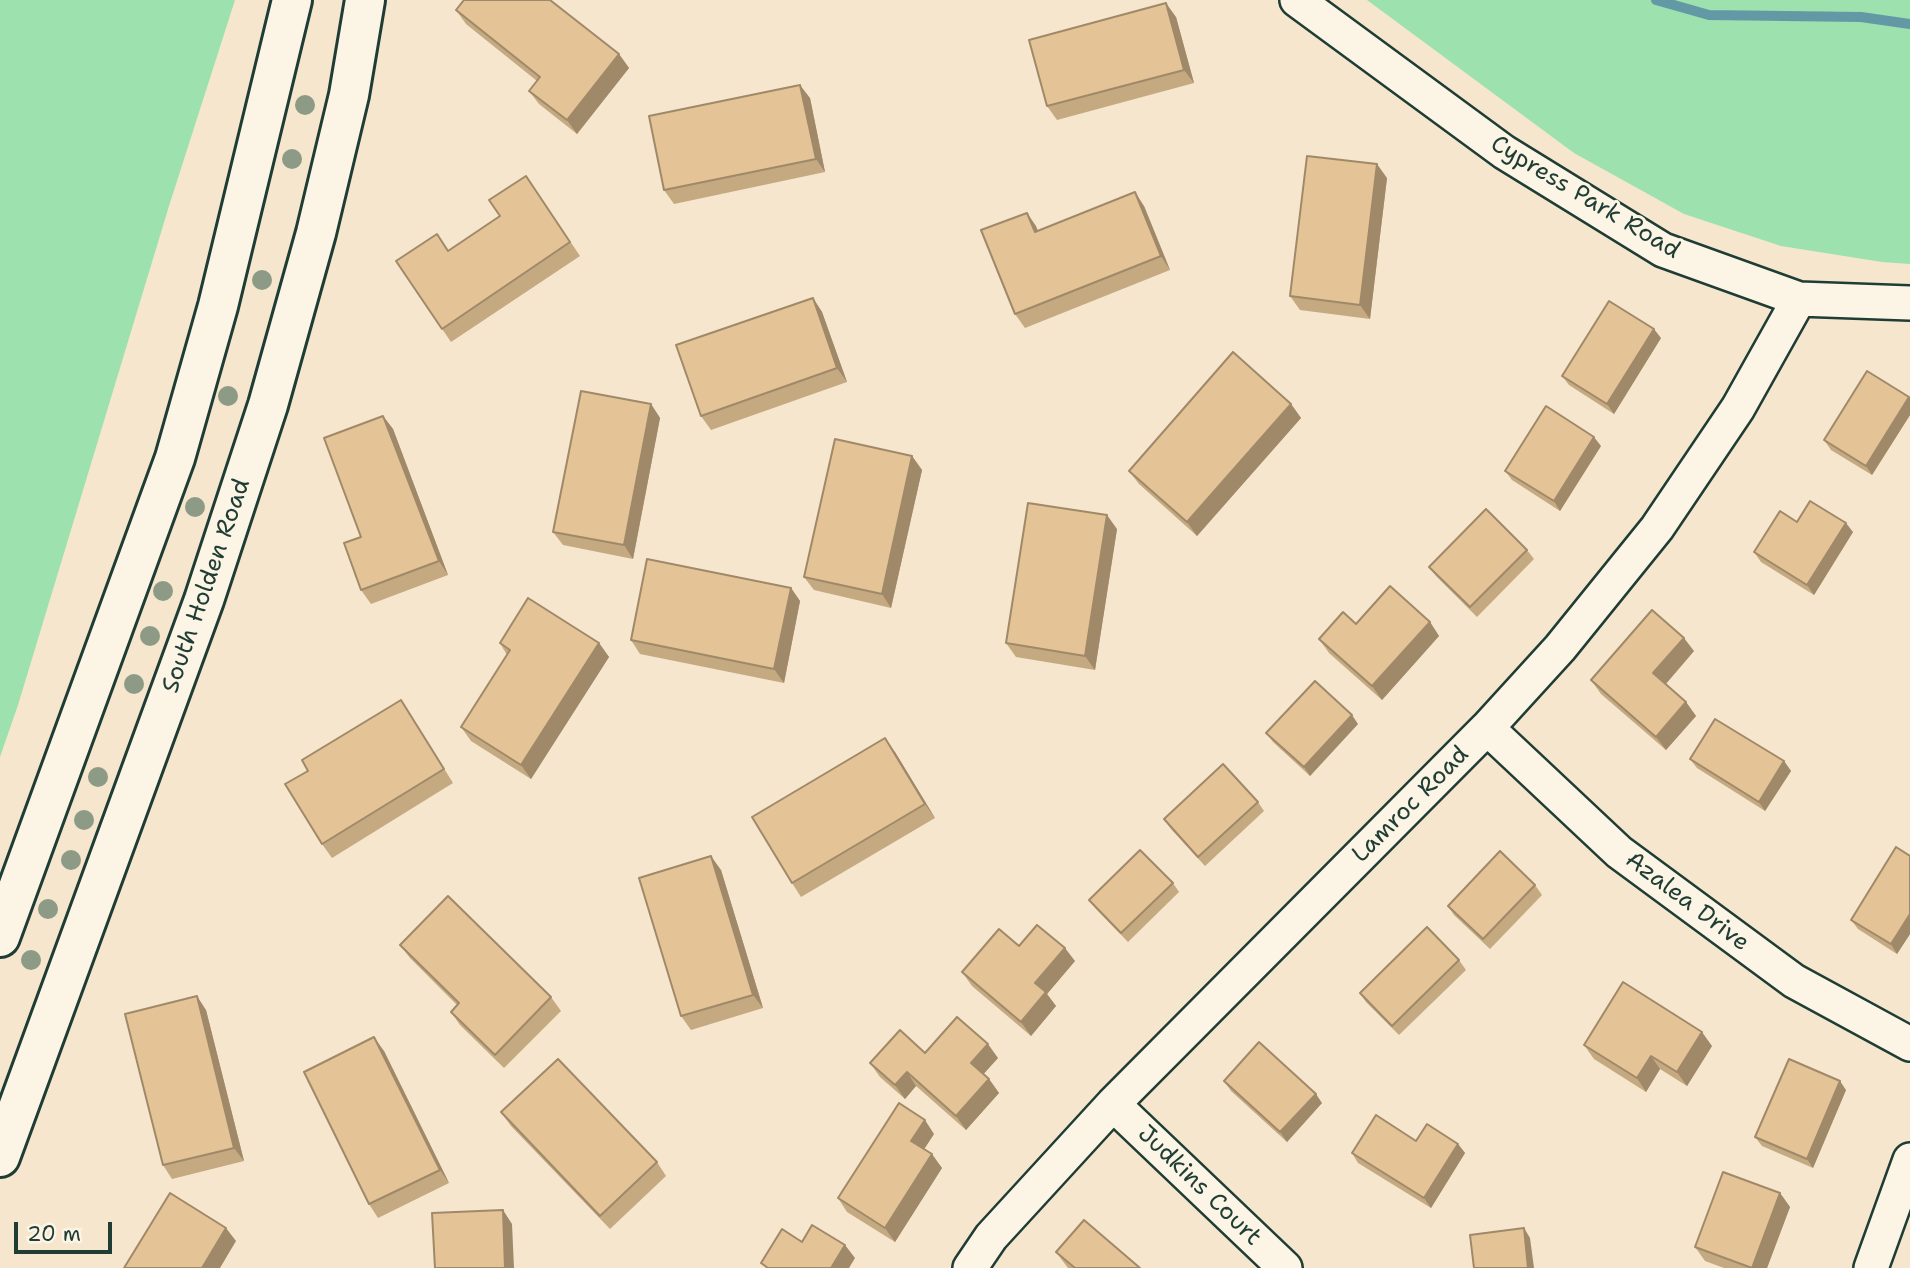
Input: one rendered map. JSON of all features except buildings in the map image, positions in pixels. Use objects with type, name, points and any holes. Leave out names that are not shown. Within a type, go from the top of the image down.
[{"type":"main road","points":[[0,937],[175,458],[218,306],[292,0]]},
{"type":"main road","name":"South Holden Road","points":[[0,1157],[204,600],[268,405],[322,208],[349,95],[365,0]]},
{"type":"street","name":"Cypress Park Road","points":[[1297,0],[1504,152],[1663,250],[1798,299],[1910,303]]},
{"type":"street","name":"Lamroc Road","points":[[970,1268],[991,1237],[1113,1104],[1487,728],[1560,648],[1657,528],[1738,408],[1798,299]]},
{"type":"street","name":"Azalea Drive","points":[[1487,728],[1630,860],[1794,981],[1910,1044]]},
{"type":"street","name":"Judkins Court","points":[[1113,1104],[1285,1268]]},
{"type":"street","points":[[1871,1268],[1910,1160]]},
{"type":"green space","points":[[0,0],[235,0],[0,757]]},
{"type":"green space","points":[[1367,0],[1910,0],[1910,264],[1781,246],[1684,214],[1574,153]]},
{"type":"waterway","points":[[1656,0],[1709,15],[1861,17],[1910,24]]}]
